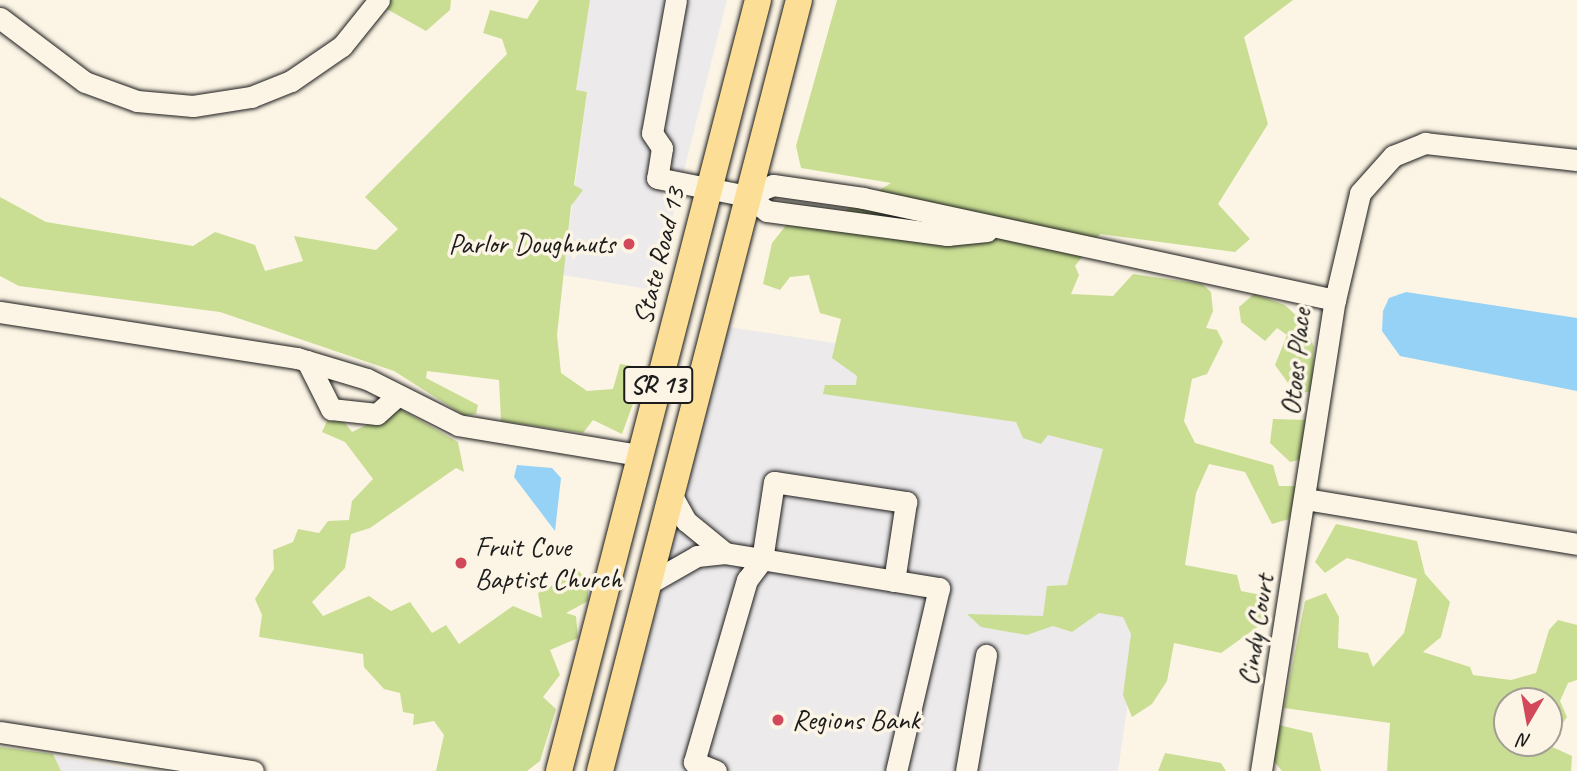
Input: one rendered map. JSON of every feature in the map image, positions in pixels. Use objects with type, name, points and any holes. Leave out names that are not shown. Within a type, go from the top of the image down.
[{"type":"main road","name":"State Road 13","points":[[559,771],[758,0]]},
{"type":"main road","name":"SR 13","points":[[600,771],[799,0]]},
{"type":"street","points":[[0,18],[85,82],[137,101],[193,106],[251,97],[291,81],[342,46],[379,0]]},
{"type":"street","name":"Otoes Place","points":[[676,0],[652,133],[662,148],[657,178],[747,196],[773,185],[863,198],[996,230],[1335,300],[1306,499]]},
{"type":"street","points":[[1335,300],[1360,193],[1392,156],[1449,141],[1577,160]]},
{"type":"street","points":[[0,312],[307,361],[398,395],[458,425],[640,455]]},
{"type":"street","points":[[307,361],[331,409],[377,414],[398,395]]},
{"type":"street","points":[[716,771],[694,762],[747,580],[762,559],[774,482],[906,502],[894,581]]},
{"type":"street","points":[[671,494],[686,521],[725,553]]},
{"type":"street","points":[[1306,499],[1577,544]]},
{"type":"street","name":"Cindy Court","points":[[1261,771],[1306,499]]},
{"type":"street","points":[[648,584],[696,556],[725,553],[939,588],[896,771]]},
{"type":"street","points":[[966,771],[986,655]]},
{"type":"street","points":[[0,732],[253,771]]},
{"type":"shaded area","points":[[590,0],[727,0],[654,290],[563,275],[587,93],[576,90]]},
{"type":"shaded area","points":[[728,327],[1080,380],[1166,439],[1118,771],[615,771]]},
{"type":"shaded area","points":[[0,747],[144,771],[0,771]]},
{"type":"green space","points":[[389,0],[451,0],[450,10],[426,31],[385,8]]},
{"type":"green space","points":[[539,0],[590,0],[576,90],[587,92],[574,185],[583,190],[571,206],[557,335],[561,373],[587,391],[613,389],[620,364],[646,368],[622,434],[593,420],[583,433],[501,421],[499,380],[427,371],[426,378],[478,405],[476,414],[465,416],[394,371],[220,312],[19,286],[0,276],[0,197],[46,222],[193,246],[215,232],[255,245],[265,271],[303,261],[294,236],[376,250],[398,229],[365,197],[507,54],[502,39],[483,33],[490,10],[527,19]]},
{"type":"green space","points":[[837,0],[1293,0],[1244,37],[1268,124],[1218,204],[1250,239],[1235,252],[1100,234],[1075,266],[1079,275],[1071,294],[1113,296],[1133,274],[1202,284],[1211,292],[1213,311],[1206,328],[1217,330],[1223,342],[1207,374],[1192,379],[1184,421],[1195,443],[1273,465],[1279,486],[1297,486],[1289,519],[1272,524],[1245,472],[1209,464],[1196,493],[1185,565],[1237,575],[1241,591],[1271,597],[1263,623],[1221,653],[1174,643],[1167,681],[1152,704],[1132,717],[1123,695],[1131,634],[1123,617],[1099,613],[1072,632],[1053,626],[1027,635],[981,627],[967,614],[1043,616],[1047,586],[1067,585],[1103,449],[1048,435],[1041,444],[1023,438],[1016,422],[823,394],[825,385],[856,385],[857,376],[832,358],[841,319],[820,313],[809,275],[790,277],[780,290],[763,284],[772,243],[787,224],[817,228],[891,183],[801,168],[796,146]]},
{"type":"green space","points":[[1254,294],[1285,305],[1305,324],[1314,347],[1312,391],[1296,394],[1275,365],[1287,335],[1277,328],[1265,341],[1241,322],[1239,307]]},
{"type":"green space","points":[[400,409],[458,442],[464,472],[456,468],[370,528],[351,534],[345,568],[312,602],[323,616],[369,596],[391,611],[410,602],[432,633],[446,625],[459,644],[513,606],[542,618],[538,593],[579,571],[588,582],[588,601],[566,613],[576,616],[578,638],[550,650],[560,675],[543,697],[556,709],[540,761],[527,771],[436,771],[444,735],[434,721],[413,725],[414,714],[403,712],[400,693],[384,689],[364,667],[363,654],[259,637],[262,615],[255,599],[274,569],[273,550],[293,542],[298,529],[319,533],[328,521],[349,520],[352,501],[373,479],[345,442],[322,432],[327,421],[344,422],[352,432]]},
{"type":"green space","points":[[1273,419],[1308,420],[1303,459],[1290,462],[1270,443]]},
{"type":"green space","points":[[1336,524],[1417,541],[1425,574],[1450,602],[1441,637],[1423,652],[1470,667],[1473,675],[1511,680],[1536,673],[1549,630],[1558,620],[1577,625],[1577,680],[1568,683],[1563,694],[1563,687],[1493,687],[1493,757],[1563,757],[1563,752],[1572,756],[1571,771],[1387,771],[1390,723],[1284,708],[1305,601],[1326,593],[1339,617],[1338,648],[1368,653],[1373,667],[1404,633],[1417,579],[1347,558],[1325,573],[1315,562]]},
{"type":"green space","points":[[1279,725],[1312,733],[1321,771],[1282,771],[1272,759]]},
{"type":"green space","points":[[0,747],[53,754],[61,771],[0,771]]},
{"type":"green space","points":[[1165,753],[1221,763],[1226,771],[1158,771]]},
{"type":"water","points":[[1406,292],[1577,318],[1577,391],[1400,356],[1382,331],[1383,311],[1389,298]]},
{"type":"water","points":[[517,465],[552,468],[561,478],[555,531],[514,477]]},
{"type":"place","name":"Parlor Doughnuts","points":[[629,244]]},
{"type":"place","name":"Fruit Cove Baptist Church","points":[[461,563]]},
{"type":"place","name":"Regions Bank","points":[[778,720]]}]
